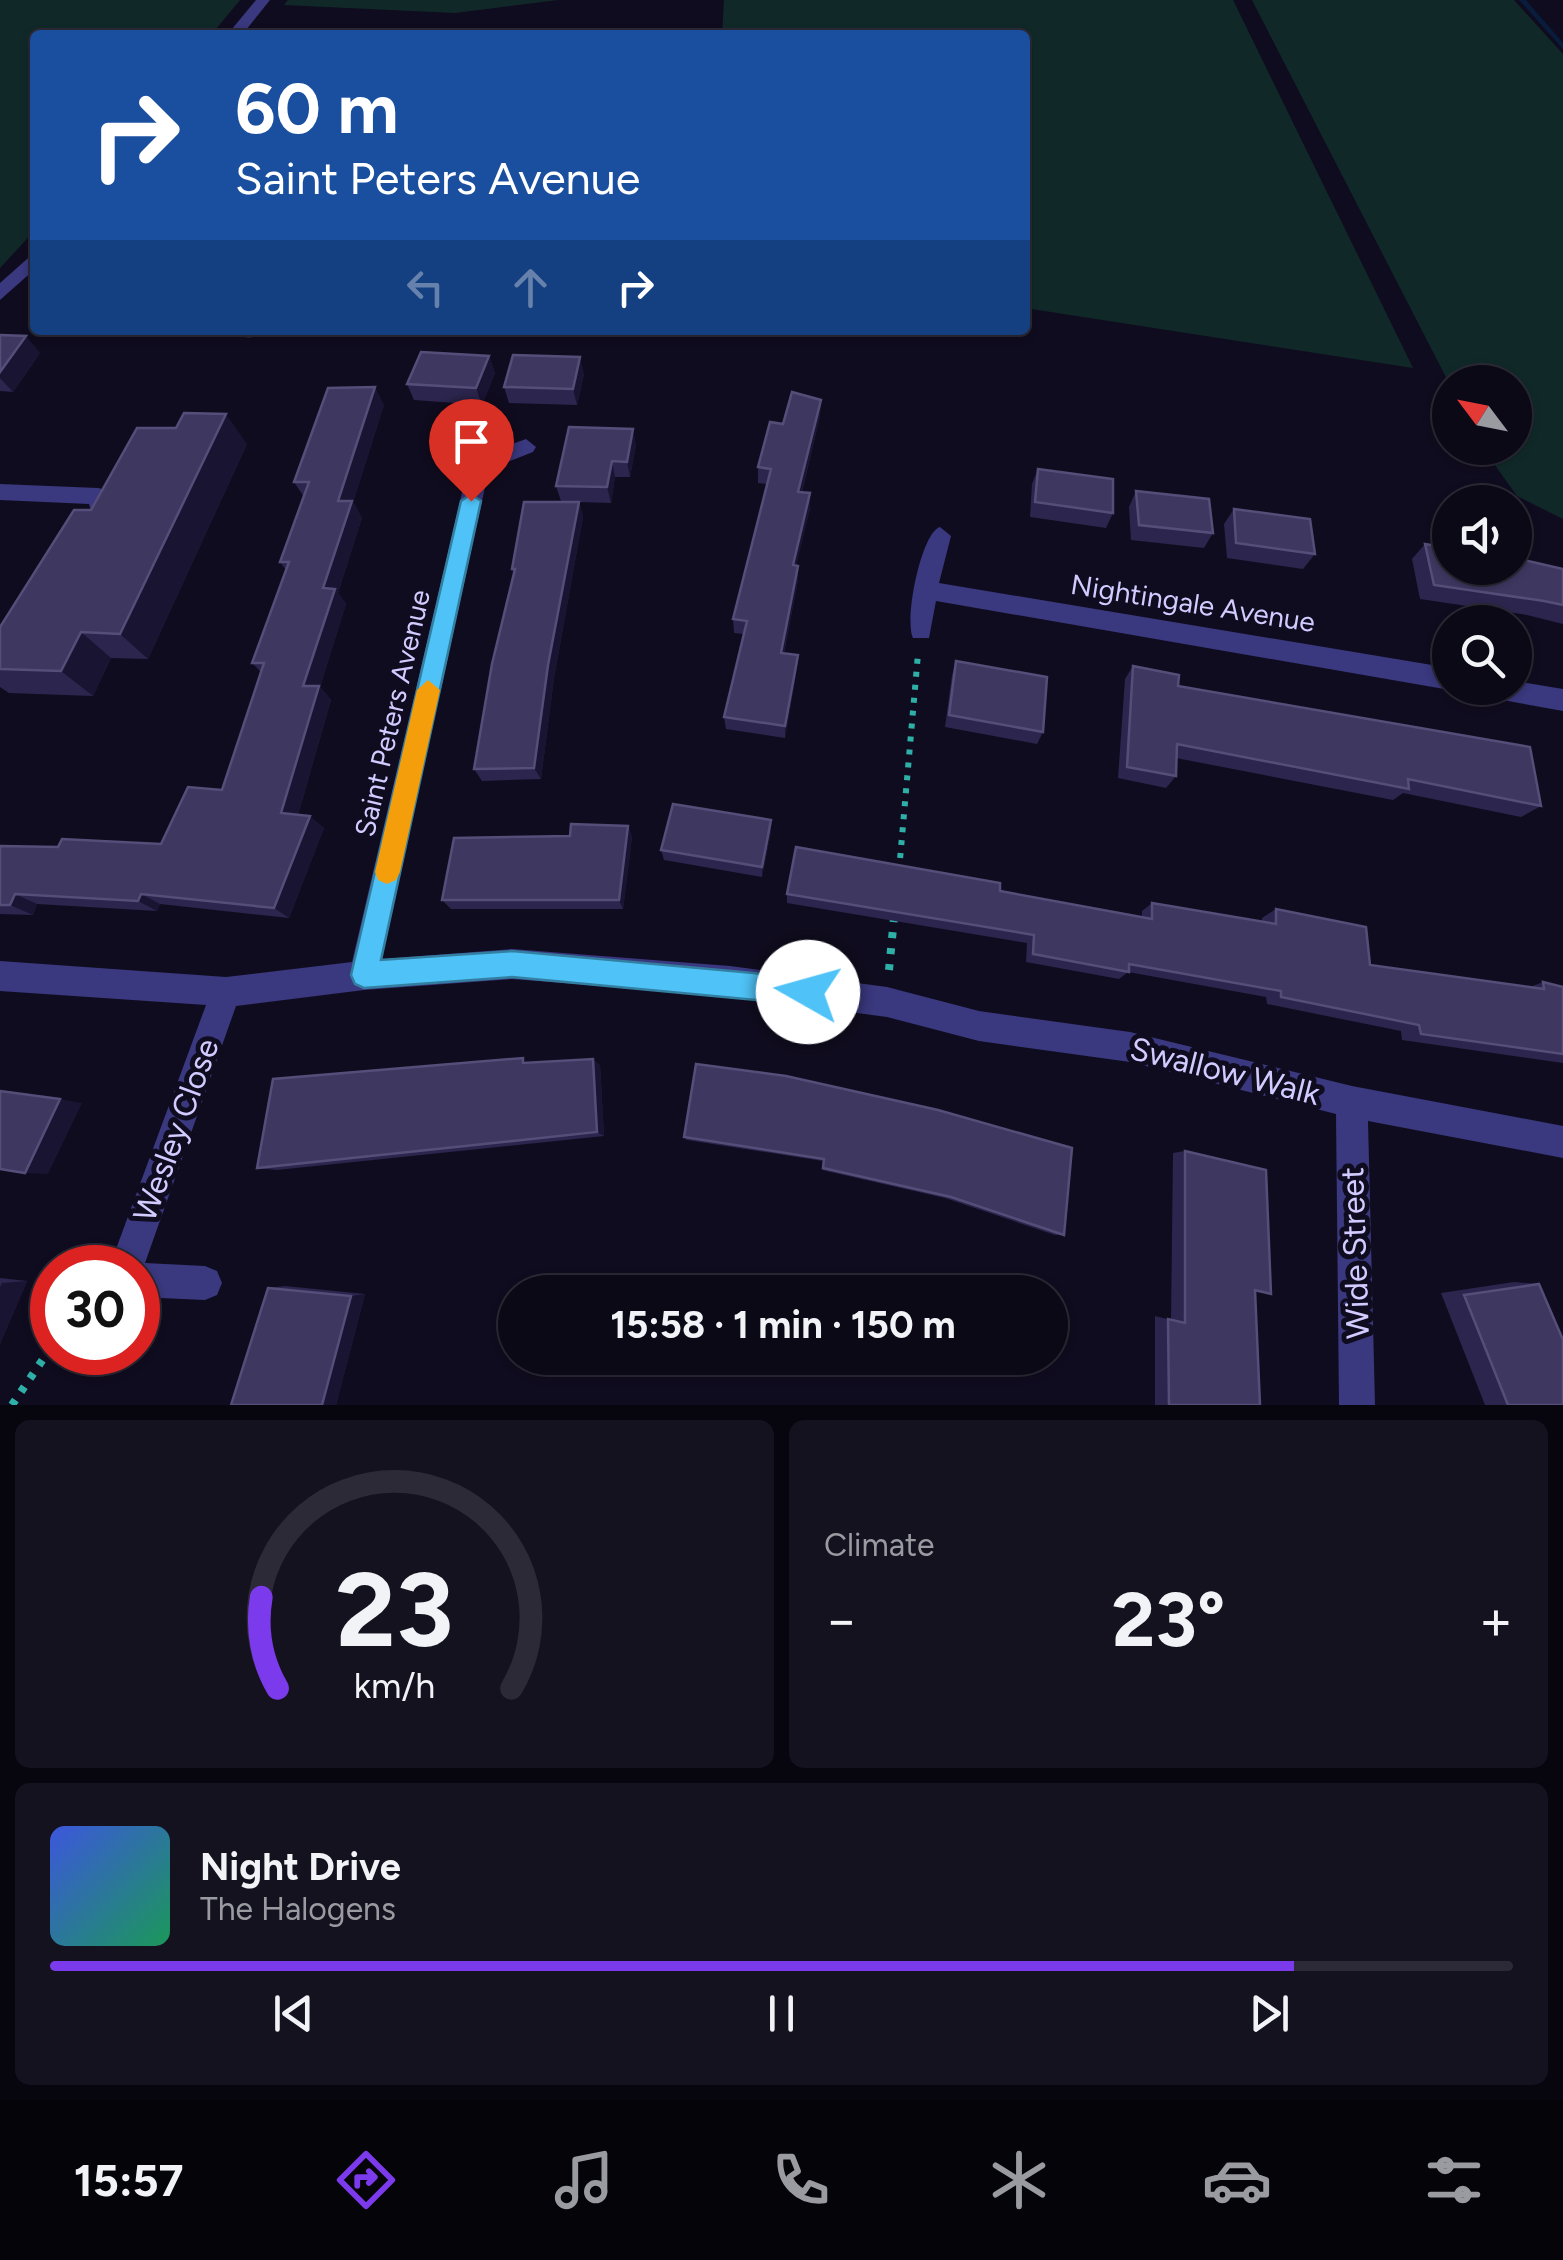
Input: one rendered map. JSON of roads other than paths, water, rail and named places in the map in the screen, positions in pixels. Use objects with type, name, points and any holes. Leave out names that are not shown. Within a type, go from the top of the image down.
[{"type":"street","points":[[238,30],[263,0]]},
{"type":"street","points":[[0,294],[30,263]]},
{"type":"street","points":[[445,443],[479,464],[526,447]]},
{"type":"street","name":"Saint Peters Avenue","points":[[364,975],[479,464]]},
{"type":"street","points":[[0,492],[98,496],[102,510],[82,544]]},
{"type":"street","points":[[920,631],[925,590],[940,536]]},
{"type":"street","name":"Nightingale Avenue","points":[[925,590],[1432,676]]},
{"type":"street","points":[[1532,694],[1563,700]]},
{"type":"street","name":"Swallow Walk","points":[[0,976],[226,992],[364,975],[512,964],[730,982],[886,1002],[979,1026],[1130,1047],[1352,1102],[1563,1142]]},
{"type":"street","name":"Wesley Close","points":[[134,1245],[226,992]]},
{"type":"street","name":"Wide Street","points":[[1352,1102],[1357,1405]]},
{"type":"street","points":[[160,1281],[204,1283]]},
{"type":"waterway","points":[[1522,0],[1563,47]]}]
